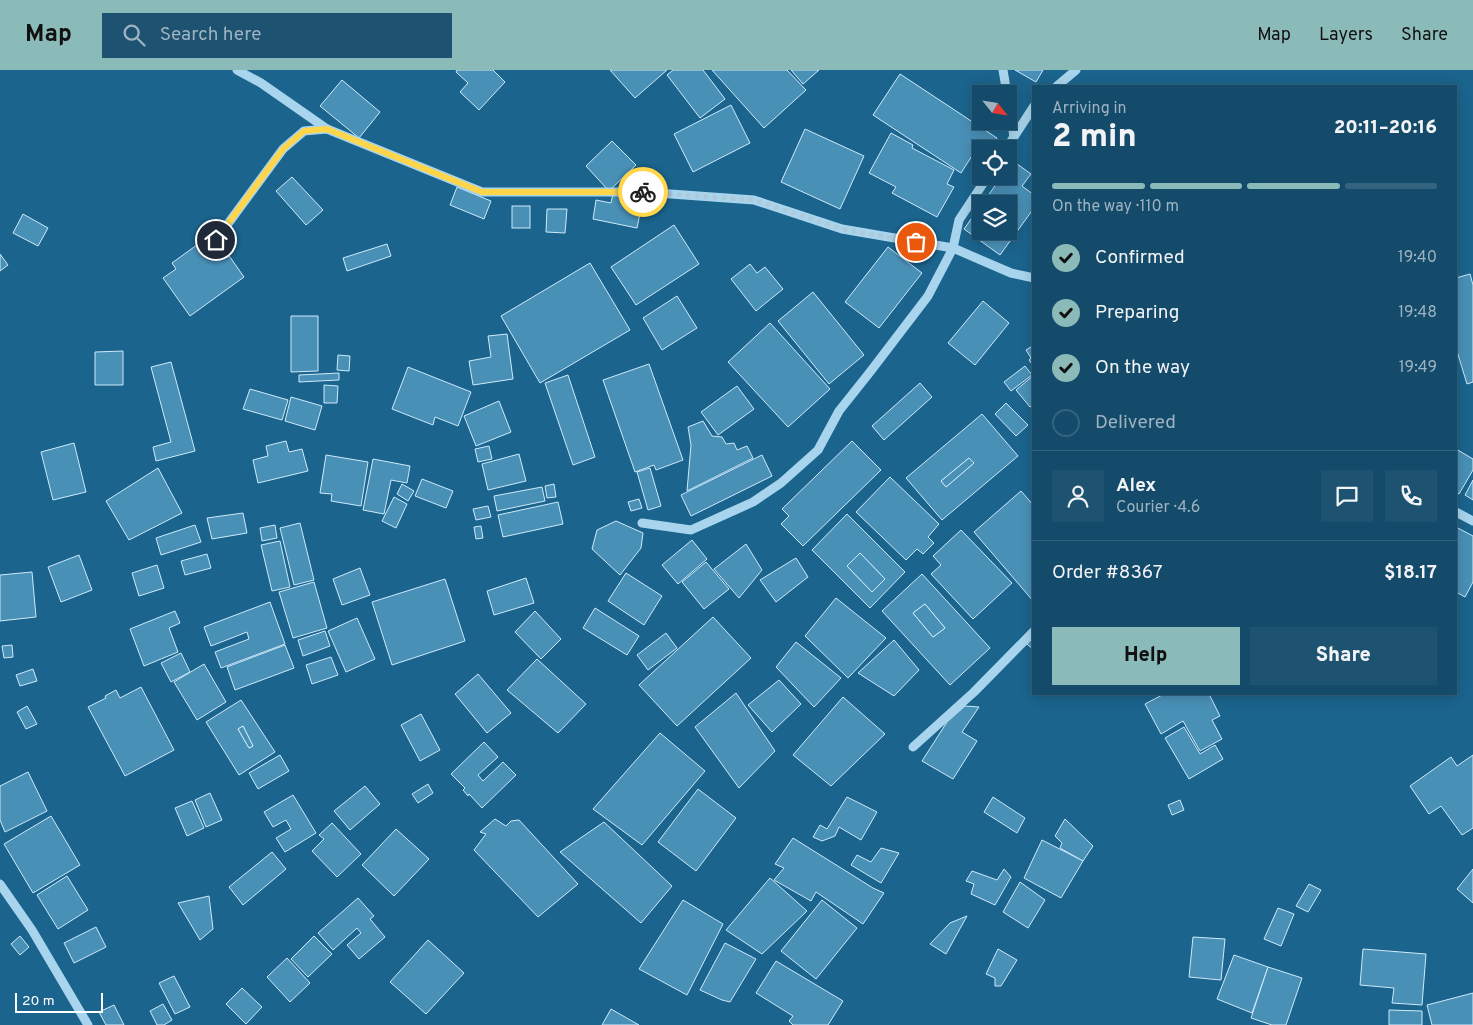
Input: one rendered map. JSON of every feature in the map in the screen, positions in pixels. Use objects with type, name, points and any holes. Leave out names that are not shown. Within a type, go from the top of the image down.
[{"type":"street","points":[[237,70],[261,83],[327,129],[482,192],[643,192],[754,200],[842,229],[953,248],[1011,273],[1032,278]]},
{"type":"street","points":[[1003,70],[1006,85]]},
{"type":"street","points":[[1058,85],[1076,70]]},
{"type":"street","points":[[1012,140],[1032,109]]},
{"type":"street","points":[[216,240],[283,149],[304,131],[327,129]]},
{"type":"street","points":[[1013,130],[1014,137]]},
{"type":"street","points":[[642,523],[692,530],[753,502],[795,472],[818,450],[839,411],[928,296],[953,248],[959,220],[982,185]]},
{"type":"street","points":[[1457,513],[1472,521]]},
{"type":"street","points":[[913,747],[974,692],[1032,633]]},
{"type":"street","points":[[0,884],[32,930],[88,1025]]},
{"type":"building","points":[[457,70],[493,70],[505,82],[479,110],[460,92],[468,83],[456,72]]},
{"type":"building","points":[[610,70],[667,70],[635,98]]},
{"type":"building","points":[[673,70],[703,70],[725,99],[700,118],[667,75]]},
{"type":"building","points":[[712,70],[787,70],[806,90],[764,128]]},
{"type":"building","points":[[791,70],[819,70],[803,84]]},
{"type":"building","points":[[1015,70],[1043,70],[1036,82]]},
{"type":"building","points":[[900,74],[972,122],[972,130],[985,130],[997,138],[996,140],[972,140],[972,156],[961,173],[873,115]]},
{"type":"building","points":[[342,80],[380,112],[359,138],[320,106]]},
{"type":"building","points":[[731,105],[750,143],[693,172],[674,134]]},
{"type":"building","points":[[805,129],[864,156],[840,209],[781,182]]},
{"type":"building","points":[[891,133],[913,145],[912,148],[954,170],[947,184],[954,187],[937,217],[892,193],[896,187],[869,173]]},
{"type":"building","points":[[612,141],[636,165],[609,191],[586,166]]},
{"type":"building","points":[[1017,164],[1031,174],[1022,186],[1032,194],[1032,211],[1017,232],[1017,195],[988,195],[996,185],[1017,185]]},
{"type":"building","points":[[292,177],[323,210],[306,225],[276,191]]},
{"type":"building","points":[[457,187],[491,201],[484,219],[450,205]]},
{"type":"building","points":[[613,193],[643,199],[637,228],[593,219],[596,200],[611,203]]},
{"type":"building","points":[[512,206],[530,206],[530,228],[512,228]]},
{"type":"building","points":[[547,209],[567,209],[565,233],[546,232]]},
{"type":"building","points":[[23,214],[48,228],[38,246],[13,233]]},
{"type":"building","points":[[972,218],[972,235],[964,229]]},
{"type":"building","points":[[674,225],[699,264],[636,305],[611,267]]},
{"type":"building","points":[[205,239],[217,256],[225,250],[244,277],[190,316],[163,278],[176,269],[172,263]]},
{"type":"building","points":[[979,240],[1011,240],[1000,255]]},
{"type":"building","points":[[387,244],[391,256],[347,271],[343,258]]},
{"type":"building","points":[[888,247],[922,273],[879,328],[845,302]]},
{"type":"building","points":[[0,254],[8,265],[0,271]]},
{"type":"building","points":[[590,263],[630,330],[540,383],[501,316]]},
{"type":"building","points":[[750,264],[757,273],[765,267],[783,289],[756,311],[731,279]]},
{"type":"building","points":[[1470,274],[1473,285],[1473,382],[1467,384],[1457,351],[1457,278]]},
{"type":"building","points":[[813,292],[864,355],[829,384],[778,321]]},
{"type":"building","points":[[677,296],[697,328],[662,350],[643,318]]},
{"type":"building","points":[[983,301],[1009,323],[975,365],[948,343]]},
{"type":"building","points":[[291,316],[318,316],[318,371],[291,372]]},
{"type":"building","points":[[770,323],[830,389],[788,427],[728,362]]},
{"type":"building","points":[[507,334],[513,379],[473,385],[469,361],[491,357],[488,336]]},
{"type":"building","points":[[1032,346],[1032,364],[1029,360],[1031,358],[1026,350]]},
{"type":"building","points":[[123,351],[123,385],[95,385],[95,352]]},
{"type":"building","points":[[338,355],[350,356],[349,371],[337,370]]},
{"type":"building","points":[[171,362],[195,451],[156,461],[153,447],[171,442],[151,367]]},
{"type":"building","points":[[649,364],[683,460],[656,470],[654,465],[635,472],[603,380]]},
{"type":"building","points":[[1025,366],[1032,375],[1011,391],[1004,382]]},
{"type":"building","points":[[408,367],[471,392],[458,426],[435,417],[433,425],[392,409]]},
{"type":"building","points":[[339,373],[339,380],[299,382],[299,375]]},
{"type":"building","points":[[568,375],[595,457],[573,465],[545,383]]},
{"type":"building","points":[[1032,377],[1032,406],[1030,407],[1016,390]]},
{"type":"building","points":[[920,383],[932,397],[884,440],[872,426]]},
{"type":"building","points":[[324,385],[338,386],[337,403],[324,403]]},
{"type":"building","points":[[737,386],[754,409],[718,435],[701,412]]},
{"type":"building","points":[[250,389],[288,400],[282,420],[243,409]]},
{"type":"building","points":[[291,397],[322,406],[315,430],[285,421]]},
{"type":"building","points":[[499,401],[511,432],[476,446],[464,416]]},
{"type":"building","points":[[1006,403],[1028,425],[1016,436],[995,414]]},
{"type":"building","points":[[982,414],[1018,456],[942,520],[906,478]],"holes":[[[969,458],[974,463],[946,487],[941,481]]]},
{"type":"building","points":[[703,421],[712,436],[722,437],[726,444],[734,443],[737,450],[747,446],[753,458],[687,491],[691,445],[688,427]]},
{"type":"building","points":[[286,441],[289,452],[302,449],[308,471],[258,483],[253,460],[268,456],[266,446]]},
{"type":"building","points":[[852,441],[881,470],[803,546],[781,524],[789,516],[782,509]]},
{"type":"building","points":[[74,443],[86,492],[53,500],[41,452]]},
{"type":"building","points":[[489,446],[492,459],[478,462],[475,449]]},
{"type":"building","points":[[1457,450],[1473,459],[1473,470],[1459,494],[1457,493]]},
{"type":"building","points":[[519,454],[526,481],[488,490],[482,464]]},
{"type":"building","points":[[326,455],[368,462],[361,506],[331,501],[332,494],[320,493]]},
{"type":"building","points":[[762,455],[772,476],[691,516],[681,495]]},
{"type":"building","points":[[969,458],[974,463],[946,487],[941,481]]},
{"type":"building","points":[[373,459],[410,466],[407,483],[391,480],[384,514],[363,510]]},
{"type":"building","points":[[158,468],[182,513],[129,540],[106,501]]},
{"type":"building","points":[[650,468],[661,506],[648,510],[637,472]]},
{"type":"building","points":[[890,477],[939,524],[928,537],[934,543],[923,554],[917,549],[906,560],[856,512]]},
{"type":"building","points":[[422,479],[453,491],[446,508],[415,496]]},
{"type":"building","points":[[1473,480],[1473,500],[1465,495]]},
{"type":"building","points":[[402,484],[414,491],[408,501],[397,494]]},
{"type":"building","points":[[554,484],[556,497],[547,498],[545,486]]},
{"type":"building","points":[[542,487],[545,501],[497,511],[494,496]]},
{"type":"building","points":[[1021,491],[1032,504],[1032,600],[974,532]]},
{"type":"building","points":[[394,497],[407,504],[396,528],[382,521]]},
{"type":"building","points":[[639,499],[642,508],[631,511],[628,502]]},
{"type":"building","points":[[558,502],[563,524],[503,537],[498,515]]},
{"type":"building","points":[[488,506],[491,517],[476,520],[473,509]]},
{"type":"building","points":[[243,513],[247,533],[212,539],[207,518]]},
{"type":"building","points":[[847,514],[905,572],[870,608],[812,550]],"holes":[[[860,553],[885,579],[872,592],[847,566]]]},
{"type":"building","points":[[616,521],[643,533],[641,548],[620,575],[592,549],[597,530]]},
{"type":"building","points":[[300,523],[314,580],[294,585],[280,528]]},
{"type":"building","points":[[195,525],[201,542],[161,555],[156,538]]},
{"type":"building","points":[[275,525],[277,538],[262,541],[260,528]]},
{"type":"building","points":[[481,526],[483,538],[476,539],[474,527]]},
{"type":"building","points":[[1457,528],[1473,536],[1473,582],[1465,597],[1457,593]]},
{"type":"building","points":[[961,530],[1012,583],[973,619],[931,574],[941,565],[933,556]]},
{"type":"building","points":[[692,540],[707,559],[678,584],[662,565]]},
{"type":"building","points":[[280,541],[290,587],[272,591],[261,545]]},
{"type":"building","points":[[746,544],[762,570],[739,598],[714,569]]},
{"type":"building","points":[[860,553],[885,579],[872,592],[847,566]]},
{"type":"building","points":[[207,554],[211,568],[185,575],[181,561]]},
{"type":"building","points":[[79,555],[92,590],[61,602],[48,567]]},
{"type":"building","points":[[796,558],[808,577],[776,602],[760,580]]},
{"type":"building","points":[[706,562],[729,589],[704,609],[682,582]]},
{"type":"building","points":[[157,565],[164,588],[139,596],[132,573]]},
{"type":"building","points":[[360,568],[370,595],[342,605],[333,579]]},
{"type":"building","points":[[32,572],[36,617],[0,621],[0,575]]},
{"type":"building","points":[[626,573],[662,596],[644,625],[608,601]]},
{"type":"building","points":[[922,574],[990,648],[950,685],[882,611]],"holes":[[[925,604],[945,628],[933,637],[913,613]]]},
{"type":"building","points":[[526,578],[534,603],[494,615],[487,591]]},
{"type":"building","points":[[445,579],[465,641],[392,665],[372,602]]},
{"type":"building","points":[[314,582],[327,628],[293,638],[279,592]]},
{"type":"building","points":[[836,598],[886,638],[848,678],[805,636]]},
{"type":"building","points":[[270,602],[285,644],[221,668],[215,652],[249,639],[247,632],[211,646],[204,627]]},
{"type":"building","points":[[925,604],[945,628],[933,637],[913,613]]},
{"type":"building","points":[[595,608],[639,636],[627,655],[583,628]]},
{"type":"building","points":[[175,611],[180,623],[169,628],[178,652],[144,666],[130,629]]},
{"type":"building","points":[[535,611],[561,639],[541,659],[515,632]]},
{"type":"building","points":[[713,617],[751,658],[677,726],[639,685]]},
{"type":"building","points":[[357,618],[375,659],[346,672],[328,631]]},
{"type":"building","points":[[325,631],[330,646],[303,656],[298,640]]},
{"type":"building","points":[[666,633],[677,648],[648,670],[637,655]]},
{"type":"building","points":[[1032,638],[1032,648],[1027,644]]},
{"type":"building","points":[[894,640],[919,670],[894,696],[858,673]]},
{"type":"building","points":[[796,642],[841,678],[814,707],[776,667]]},
{"type":"building","points":[[12,645],[13,657],[4,658],[2,646]]},
{"type":"building","points":[[285,645],[294,668],[235,690],[227,667]]},
{"type":"building","points":[[181,653],[190,672],[171,682],[161,663]]},
{"type":"building","points":[[331,657],[338,675],[312,684],[306,665]]},
{"type":"building","points":[[537,659],[586,704],[558,733],[507,690]]},
{"type":"building","points":[[204,664],[226,702],[197,720],[174,682]]},
{"type":"building","points":[[33,669],[37,681],[20,686],[16,675]]},
{"type":"building","points":[[478,674],[511,713],[487,733],[455,694]]},
{"type":"building","points":[[779,680],[801,704],[772,732],[748,705]]},
{"type":"building","points":[[141,687],[174,750],[125,776],[88,707],[106,698],[105,696],[116,690],[120,698]]},
{"type":"building","points":[[736,693],[775,751],[739,788],[695,727]]},
{"type":"building","points":[[1162,695],[1210,695],[1220,716],[1212,720],[1222,739],[1200,751],[1183,721],[1161,734],[1145,704]]},
{"type":"building","points":[[843,697],[885,734],[831,786],[793,755]]},
{"type":"building","points":[[241,700],[275,752],[239,775],[206,722]],"holes":[[[243,726],[253,746],[249,748],[238,729]]]},
{"type":"building","points":[[27,706],[37,724],[26,729],[17,712]]},
{"type":"building","points":[[965,706],[979,707],[962,732],[977,741],[953,779],[922,761],[947,722]]},
{"type":"building","points":[[421,714],[440,750],[420,761],[401,725]]},
{"type":"building","points":[[243,726],[253,746],[249,748],[238,729]]},
{"type":"building","points":[[1184,727],[1200,754],[1215,745],[1223,759],[1189,779],[1165,738]]},
{"type":"building","points":[[660,733],[705,771],[642,845],[593,809]]},
{"type":"building","points":[[484,742],[498,757],[478,775],[483,781],[503,762],[516,775],[482,808],[469,794],[468,796],[463,790],[465,788],[451,774]]},
{"type":"building","points":[[280,755],[289,771],[258,789],[249,773]]},
{"type":"building","points":[[1473,755],[1473,828],[1462,835],[1441,806],[1429,814],[1410,786],[1451,757],[1457,766]]},
{"type":"building","points":[[28,772],[47,811],[5,832],[0,820],[0,786]]},
{"type":"building","points":[[428,784],[433,793],[418,803],[412,794]]},
{"type":"building","points":[[365,786],[380,804],[350,830],[334,811]]},
{"type":"building","points":[[698,789],[736,818],[696,871],[658,842]]},
{"type":"building","points":[[210,793],[222,820],[206,827],[195,800]]},
{"type":"building","points":[[293,795],[316,833],[285,852],[276,838],[291,829],[286,820],[273,827],[264,812]]},
{"type":"building","points":[[847,797],[877,812],[861,840],[839,827],[835,836],[822,841],[813,837],[820,825],[827,829]]},
{"type":"building","points":[[993,797],[1025,818],[1017,833],[984,812]]},
{"type":"building","points":[[1180,800],[1184,810],[1172,815],[1168,805]]},
{"type":"building","points":[[192,801],[204,828],[187,836],[175,808]]},
{"type":"building","points":[[51,816],[80,865],[33,893],[4,844]]},
{"type":"building","points":[[495,819],[506,826],[511,821],[519,820],[578,884],[538,917],[474,850],[486,834],[480,832]]},
{"type":"building","points":[[1065,819],[1093,846],[1083,861],[1060,848],[1062,843],[1055,836]]},
{"type":"building","points":[[604,822],[672,886],[641,923],[560,852]]},
{"type":"building","points":[[332,823],[361,854],[337,877],[312,851],[324,839],[319,835]]},
{"type":"building","points":[[396,829],[429,859],[394,896],[362,865]]},
{"type":"building","points":[[793,838],[884,893],[863,924],[816,892],[811,901],[774,880],[784,868],[775,864]]},
{"type":"building","points":[[1042,840],[1083,861],[1061,898],[1024,878]]},
{"type":"building","points":[[881,848],[899,853],[881,883],[851,865],[857,855],[871,862]]},
{"type":"building","points":[[272,852],[286,869],[243,905],[229,887]]},
{"type":"building","points":[[1004,869],[1011,877],[995,905],[971,894],[974,884],[966,881],[972,871],[997,880]]},
{"type":"building","points":[[1473,869],[1473,903],[1457,889]]},
{"type":"building","points":[[67,876],[88,910],[58,929],[37,895]]},
{"type":"building","points":[[770,878],[807,911],[762,954],[726,930]]},
{"type":"building","points":[[1020,882],[1045,900],[1028,928],[1003,912]]},
{"type":"building","points":[[1309,884],[1321,890],[1308,912],[1296,906]]},
{"type":"building","points":[[209,896],[213,929],[200,940],[178,903]]},
{"type":"building","points":[[358,898],[374,916],[370,919],[385,937],[359,959],[347,945],[361,933],[357,928],[333,950],[318,933]]},
{"type":"building","points":[[683,900],[723,924],[687,995],[639,969]]},
{"type":"building","points":[[822,900],[857,928],[816,979],[781,951]]},
{"type":"building","points":[[1278,908],[1294,914],[1281,946],[1264,939]]},
{"type":"building","points":[[967,916],[946,954],[930,944],[950,923]]},
{"type":"building","points":[[96,927],[106,947],[74,963],[64,943]]},
{"type":"building","points":[[20,936],[29,947],[20,955],[11,944]]},
{"type":"building","points":[[314,936],[332,954],[308,977],[291,959]]},
{"type":"building","points":[[1193,937],[1225,939],[1221,980],[1189,977]]},
{"type":"building","points":[[428,940],[464,973],[426,1014],[390,982]]},
{"type":"building","points":[[725,943],[756,959],[730,1002],[700,990]]},
{"type":"building","points":[[998,949],[1017,960],[1001,986],[995,986],[995,978],[986,974]]},
{"type":"building","points":[[1363,949],[1426,954],[1422,1005],[1392,1003],[1394,988],[1360,985]]},
{"type":"building","points":[[1234,955],[1268,967],[1252,1013],[1217,999]]},
{"type":"building","points":[[287,958],[310,983],[290,1002],[267,977]]},
{"type":"building","points":[[776,961],[843,1001],[828,1025],[793,1025],[789,1021],[793,1016],[756,993]]},
{"type":"building","points":[[1268,967],[1302,978],[1286,1025],[1272,1025],[1251,1018]]},
{"type":"building","points":[[174,976],[190,1007],[175,1014],[159,983]]},
{"type":"building","points":[[242,988],[262,1007],[246,1024],[226,1004]]},
{"type":"building","points":[[1473,993],[1473,1025],[1432,1025],[1427,1005]]},
{"type":"building","points":[[163,1004],[172,1020],[164,1025],[157,1025],[150,1011]]},
{"type":"building","points":[[114,1005],[124,1025],[106,1025],[99,1012]]},
{"type":"building","points":[[611,1009],[639,1025],[602,1025]]},
{"type":"building","points":[[1389,1010],[1422,1011],[1422,1025],[1389,1025]]},
{"type":"way so far","points":[[643,192],[754,200],[842,229],[916,242]]},
{"type":"route","points":[[216,240],[283,149],[304,131],[327,129],[482,192],[643,192]]}]
